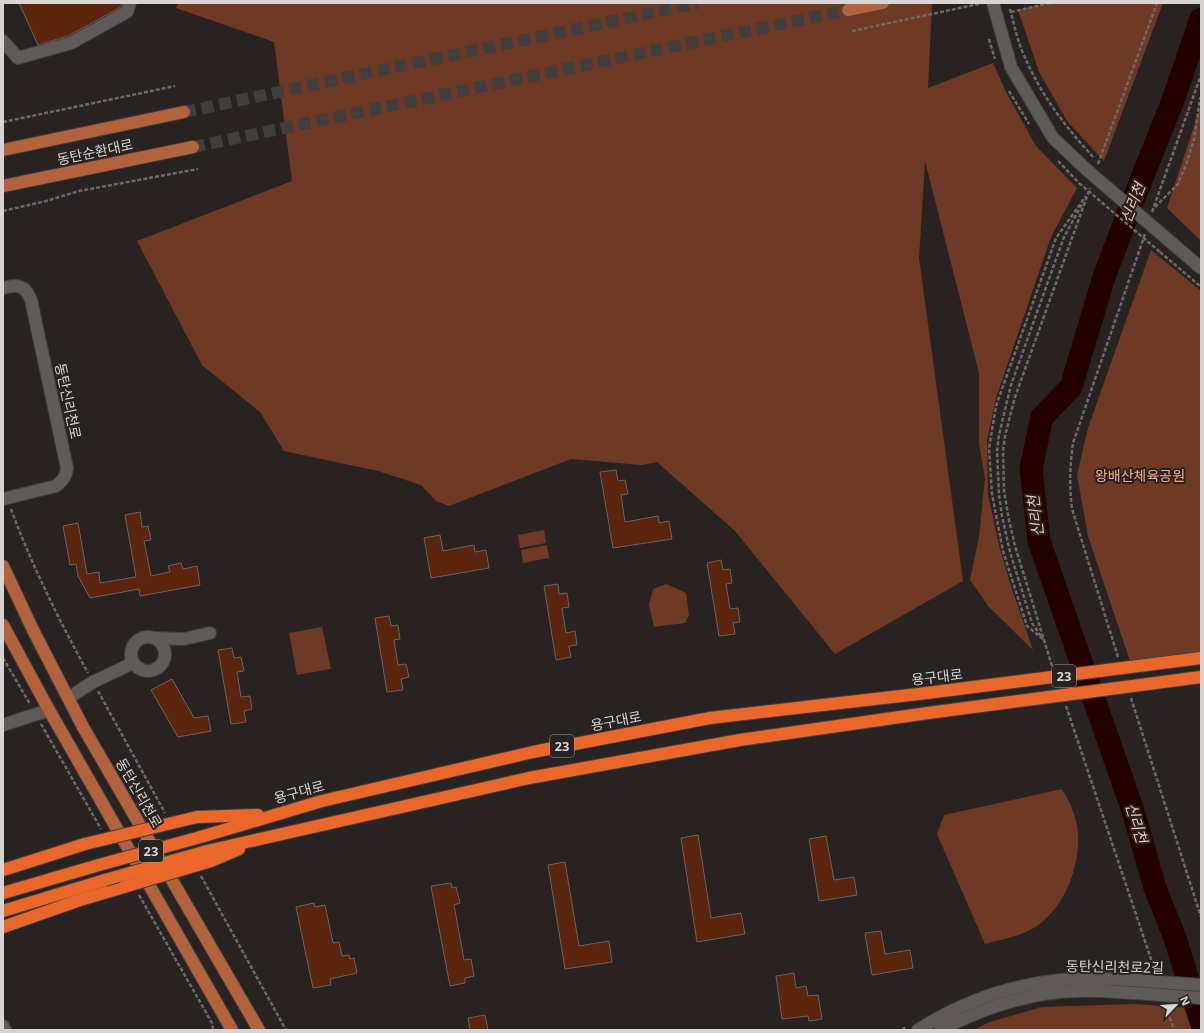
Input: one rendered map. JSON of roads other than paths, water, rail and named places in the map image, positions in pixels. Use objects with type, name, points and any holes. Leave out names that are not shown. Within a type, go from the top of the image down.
[{"type":"highway","name":"용구대로","points":[[3,893],[204,836],[273,814],[322,801],[533,752],[710,718],[927,693],[1201,658]]},
{"type":"highway","name":"23","points":[[3,911],[107,886],[277,834],[529,778],[740,740],[928,713],[1201,677]]},
{"type":"highway","points":[[3,870],[85,844],[197,817],[273,814]]},
{"type":"highway","points":[[3,927],[107,886]]},
{"type":"main road","points":[[848,10],[883,3]]},
{"type":"main road","name":"동탄순환대로","points":[[3,150],[184,112]]},
{"type":"main road","name":"동탄순환대로","points":[[3,186],[192,147]]},
{"type":"main road","name":"동탄신리천로","points":[[3,566],[32,630],[68,698],[259,1030]]},
{"type":"main road","points":[[3,625],[49,710],[232,1030]]},
{"type":"main road","points":[[49,710],[68,698]]},
{"type":"street","points":[[3,41],[18,58],[71,43],[127,12],[130,3]]},
{"type":"street","points":[[993,3],[1011,67],[1053,138],[1201,268]]},
{"type":"street","name":"동탄신리천로","points":[[3,288],[12,286],[22,287],[28,292],[31,300],[66,468],[66,475],[56,486],[5,499]]},
{"type":"street","points":[[184,639],[172,646],[165,656],[161,666],[151,671],[140,670],[133,663],[131,651],[136,641],[142,638],[184,639],[210,633]]},
{"type":"street","points":[[153,638],[162,645],[165,656]]},
{"type":"street","points":[[68,698],[93,682],[133,663]]},
{"type":"street","points":[[3,725],[49,710]]},
{"type":"street","name":"동탄신리천로2길","points":[[918,1030],[976,1000],[1026,985],[1077,979],[1132,980],[1201,985]]},
{"type":"street","name":"동탄신리천로2길","points":[[940,1030],[981,1011],[1029,996],[1076,991],[1135,993],[1201,998]]},
{"type":"street","points":[[3,1026],[5,1030]]},
{"type":"waterway","name":"신리천","points":[[1201,19],[1172,103],[1104,277],[1071,387],[1042,417],[1031,468],[1039,541],[1133,811],[1155,888],[1175,938],[1201,1022]]},
{"type":"tunnel","points":[[184,112],[698,3]]},
{"type":"tunnel","points":[[193,147],[848,10]]},
{"type":"park label","name":"왕배산체육공원","points":[[1140,476]]}]
